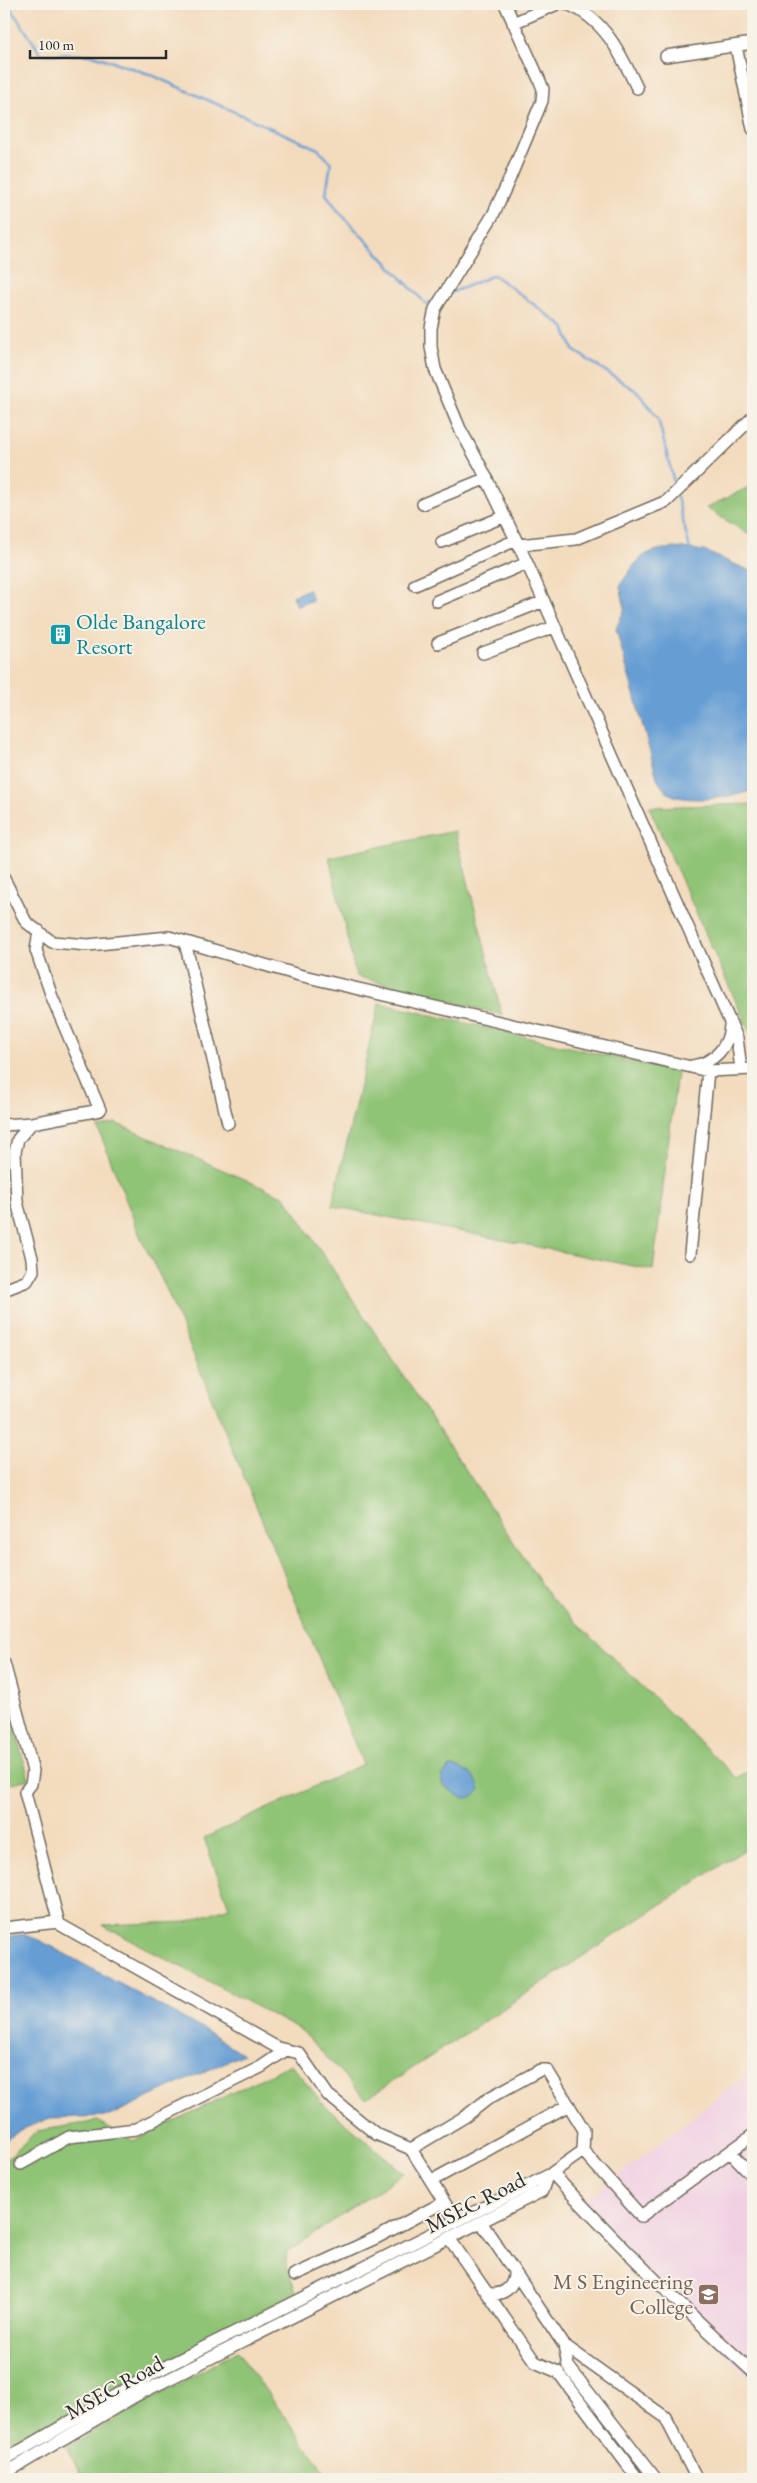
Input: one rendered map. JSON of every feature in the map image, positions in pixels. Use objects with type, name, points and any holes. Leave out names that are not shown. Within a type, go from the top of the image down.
[{"type":"street","points":[[505,4],[541,84],[542,101],[493,215],[435,309],[430,347],[435,369],[460,429],[487,478],[527,563],[737,1038],[741,1069]]},
{"type":"street","points":[[513,23],[557,4]]},
{"type":"street","points":[[567,4],[588,14],[614,42],[637,88]]},
{"type":"street","points":[[666,56],[753,43]]},
{"type":"street","points":[[736,46],[753,129]]},
{"type":"street","points":[[415,585],[517,542],[576,539],[667,501],[753,418]]},
{"type":"street","points":[[423,504],[487,478]]},
{"type":"street","points":[[442,542],[505,516]]},
{"type":"street","points":[[437,601],[527,563]]},
{"type":"street","points":[[438,643],[544,602]]},
{"type":"street","points":[[483,653],[554,627]]},
{"type":"street","points":[[4,879],[26,922],[52,942],[88,945],[169,938],[299,975],[708,1071],[753,1069]]},
{"type":"street","points":[[4,1125],[32,1123],[100,1110],[52,997],[36,950],[39,931]]},
{"type":"street","points":[[185,942],[228,1123]]},
{"type":"street","points":[[687,1066],[700,1065],[717,1056],[728,1038],[730,1023]]},
{"type":"street","points":[[690,1254],[708,1071]]},
{"type":"street","points":[[4,1290],[22,1284],[30,1277],[33,1271],[32,1258],[17,1202],[15,1152],[18,1139],[32,1123]]},
{"type":"street","points":[[4,1664],[33,1771],[31,1784],[25,1792],[58,1922]]},
{"type":"street","points":[[4,1928],[58,1922],[278,2048],[299,2053],[328,2095],[376,2134],[411,2149],[456,2221]]},
{"type":"street","points":[[21,2164],[69,2138],[136,2129],[261,2067],[286,2050]]},
{"type":"street","points":[[411,2149],[466,2116],[489,2098],[540,2070],[547,2070],[584,2130],[583,2151],[641,2216],[753,2135]]},
{"type":"street","points":[[431,2181],[570,2105]]},
{"type":"street","points":[[583,2151],[549,2174],[668,2293],[753,2372]]},
{"type":"street","points":[[730,2152],[753,2176]]},
{"type":"street","name":"MSEC Road","points":[[5,2466],[159,2370],[549,2174]]},
{"type":"street","name":"MSEC Road","points":[[5,2466],[135,2396],[542,2192],[549,2174]]},
{"type":"street","points":[[294,2275],[378,2237],[444,2202]]},
{"type":"street","points":[[481,2222],[564,2345],[665,2417],[697,2479]]},
{"type":"street","points":[[448,2238],[535,2362],[558,2372],[638,2479]]},
{"type":"street","points":[[487,2293],[496,2294],[506,2291],[514,2280],[514,2271]]},
{"type":"street","points":[[273,2312],[279,2323]]},
{"type":"street","points":[[564,2345],[568,2366],[656,2479]]},
{"type":"shaded area","name":"M S Engineering College","points":[[753,2070],[753,2382],[578,2207]]},
{"type":"green space","points":[[753,485],[753,537],[706,508]]},
{"type":"green space","points":[[753,804],[753,1040],[649,807]]},
{"type":"green space","points":[[455,831],[502,1015],[356,976],[329,857]]},
{"type":"green space","points":[[379,1003],[677,1072],[653,1270],[332,1206]]},
{"type":"green space","points":[[115,1123],[285,1197],[550,1597],[737,1778],[753,1768],[753,1844],[366,2099],[302,2031],[102,1925],[187,1922],[229,1907],[204,1838],[363,1764],[165,1286],[142,1241],[98,1128]]},
{"type":"green space","points":[[4,1691],[29,1779],[4,1785]]},
{"type":"green space","points":[[291,2064],[324,2105],[404,2173],[287,2252],[286,2263],[297,2295],[4,2447],[4,2161],[37,2131],[98,2121],[133,2141]]},
{"type":"green space","points":[[237,2351],[330,2479],[83,2479],[67,2447]]},
{"type":"water","points":[[670,548],[704,551],[753,572],[753,790],[745,793],[710,799],[698,799],[676,796],[664,789],[658,781],[616,629],[625,608],[620,586],[633,567],[645,555],[652,552]]},
{"type":"water","points":[[308,589],[313,600],[297,606],[293,596]]},
{"type":"water","points":[[450,1767],[455,1767],[469,1773],[476,1780],[480,1790],[475,1795],[466,1798],[456,1795],[442,1784],[442,1776]]},
{"type":"water","points":[[23,1934],[41,1941],[210,2033],[243,2054],[109,2116],[50,2118],[21,2130],[4,2141],[4,1938]]},
{"type":"waterway","points":[[8,4],[41,54],[93,55],[149,74],[318,149],[331,163],[326,194],[339,212],[426,304],[436,299]]},
{"type":"waterway","points":[[448,294],[494,275],[564,327],[573,350],[638,392],[658,418],[675,487]]},
{"type":"waterway","points":[[677,497],[690,549]]},
{"type":"place","name":"Olde Bangalore Resort","points":[[60,634]]},
{"type":"place","name":"M S Engineering College","points":[[709,2294]]}]
